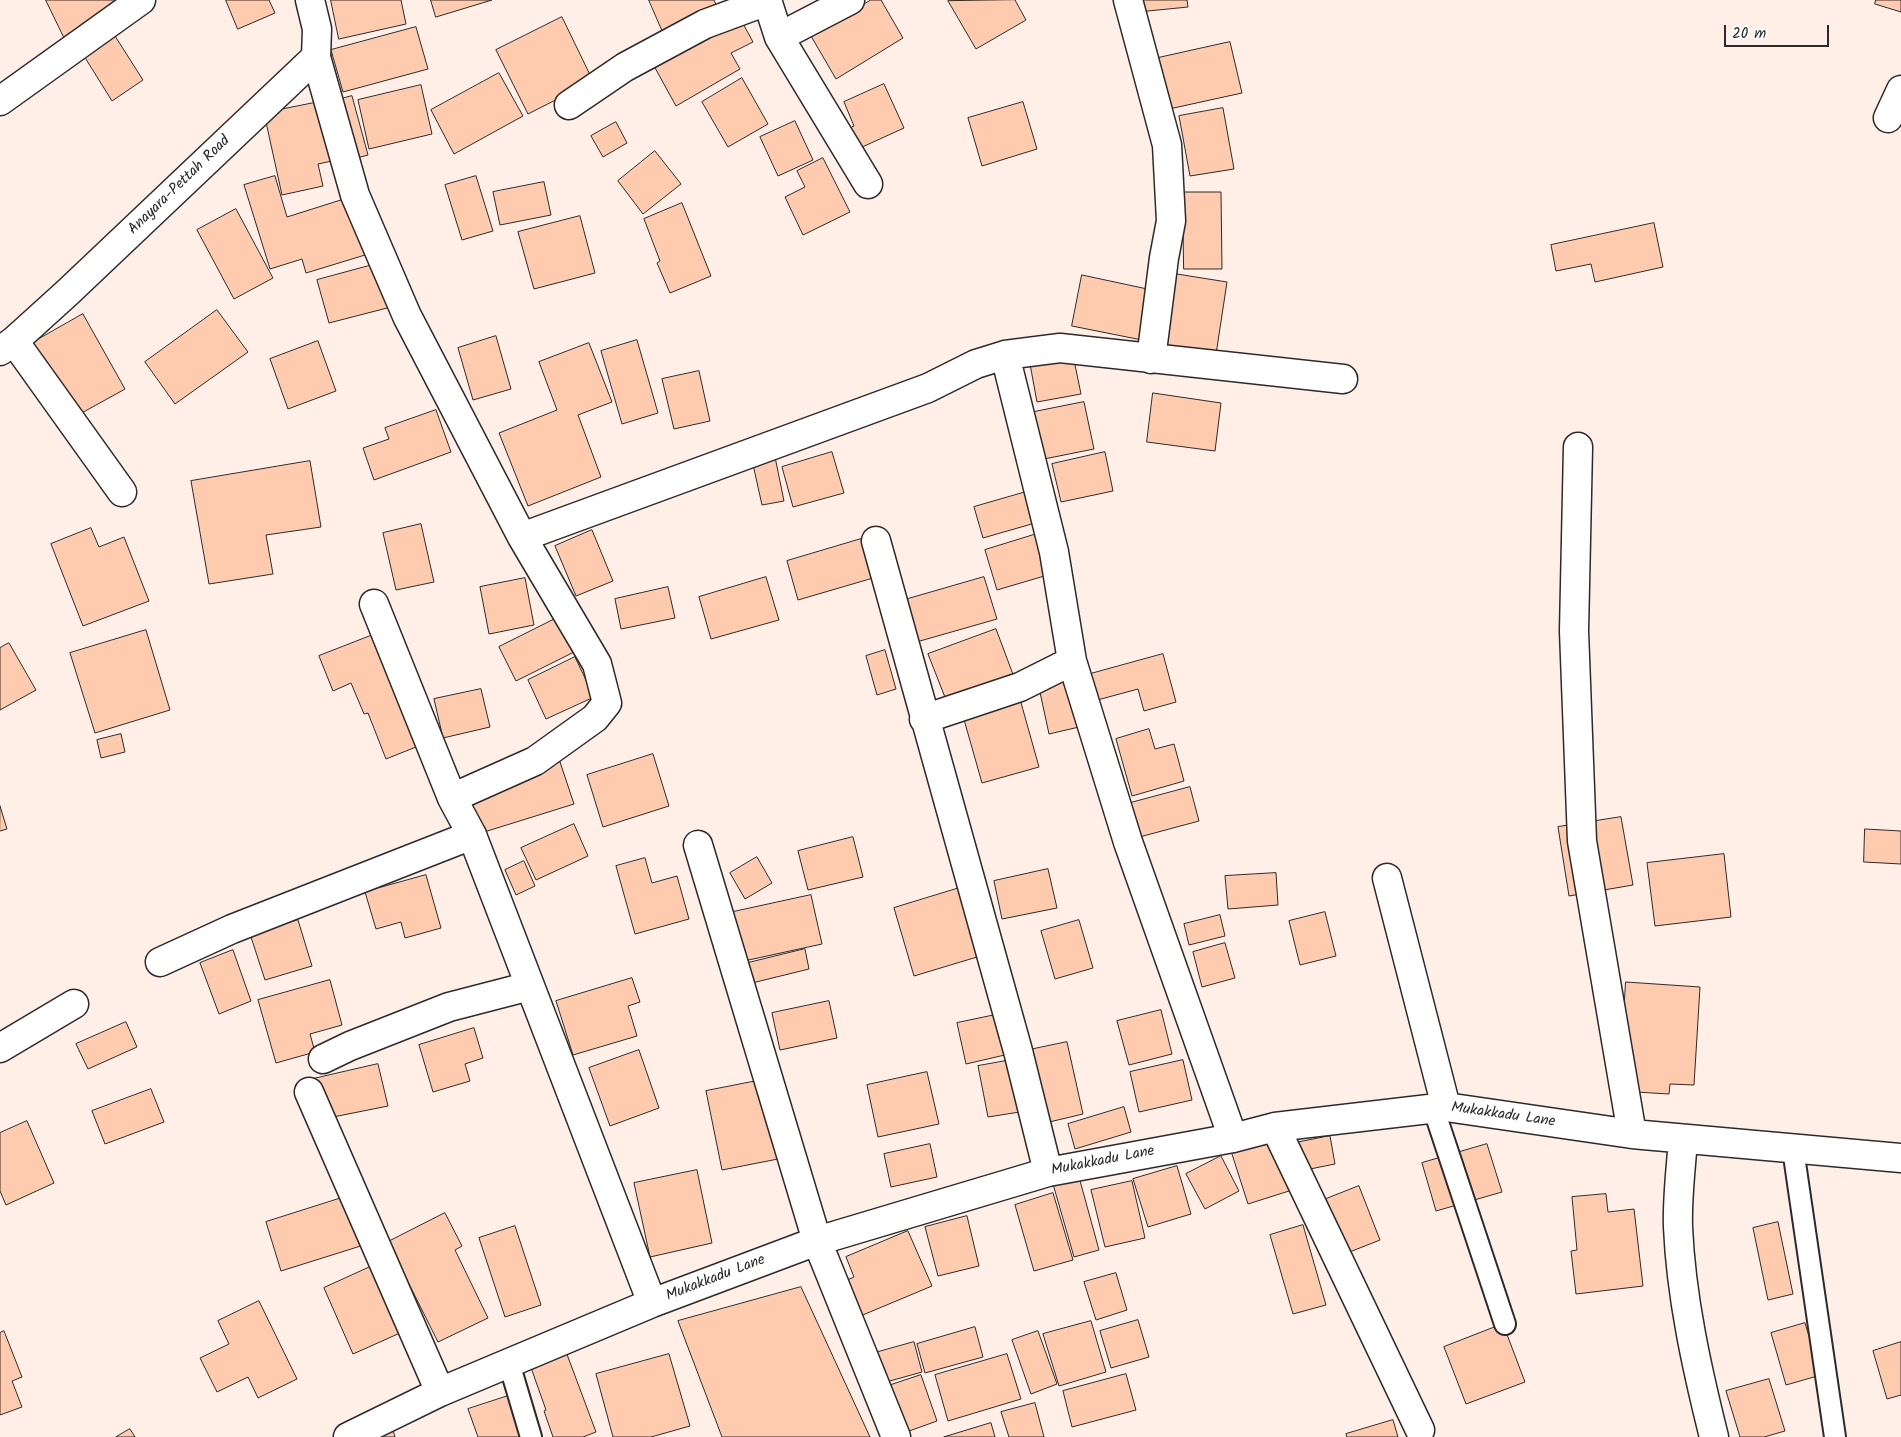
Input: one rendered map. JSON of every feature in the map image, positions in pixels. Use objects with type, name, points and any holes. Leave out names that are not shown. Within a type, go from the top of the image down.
[{"type":"street","points":[[0,101],[141,0]]},
{"type":"street","points":[[310,0],[317,30],[316,57],[355,195],[403,307],[522,537],[597,664],[607,703],[595,718],[535,761],[452,798]]},
{"type":"street","points":[[569,105],[625,67],[705,24],[767,0],[779,37],[868,184]]},
{"type":"street","points":[[779,37],[850,0]]},
{"type":"street","points":[[1128,0],[1167,145],[1171,221],[1164,258],[1151,359]]},
{"type":"street","name":"Anayara-Pettah Road","points":[[7,346],[169,197],[316,57]]},
{"type":"street","points":[[1888,118],[1901,90]]},
{"type":"street","points":[[7,346],[122,492]]},
{"type":"street","points":[[522,537],[928,388],[976,364],[1005,355],[1060,348],[1343,379]]},
{"type":"street","points":[[1005,355],[1054,552],[1072,661],[1128,842],[1233,1138]]},
{"type":"street","points":[[1578,447],[1574,631],[1582,841],[1632,1134]]},
{"type":"street","points":[[876,541],[924,719],[1018,1051],[1048,1172]]},
{"type":"street","points":[[374,604],[452,798],[472,835],[652,1304]]},
{"type":"street","points":[[924,719],[1020,687],[1072,661]]},
{"type":"street","points":[[160,962],[232,929],[472,835]]},
{"type":"street","points":[[698,845],[817,1241],[896,1437]]},
{"type":"street","points":[[1387,878],[1440,1108]]},
{"type":"street","points":[[323,1060],[350,1046],[449,1007],[530,986]]},
{"type":"street","points":[[0,1048],[74,1004]]},
{"type":"street","points":[[309,1092],[440,1392]]},
{"type":"street","name":"Mukakkadu Lane","points":[[348,1437],[440,1392],[508,1362],[652,1304],[817,1241],[1048,1172],[1233,1138],[1275,1127],[1440,1108],[1632,1134],[1901,1158]]},
{"type":"street","points":[[1275,1127],[1420,1430]]},
{"type":"street","points":[[1683,1139],[1678,1225],[1683,1286],[1714,1437]]},
{"type":"lane","points":[[1440,1108],[1505,1324]]},
{"type":"lane","points":[[1793,1149],[1836,1437]]},
{"type":"lane","points":[[508,1362],[532,1437]]},
{"type":"building","points":[[46,0],[117,0],[121,8],[64,37]]},
{"type":"building","points":[[226,0],[269,0],[275,13],[238,29]]},
{"type":"building","points":[[331,0],[401,0],[406,24],[339,39]]},
{"type":"building","points":[[431,0],[492,0],[436,17]]},
{"type":"building","points":[[649,0],[714,0],[717,7],[663,32]]},
{"type":"building","points":[[871,0],[881,0],[903,38],[836,79],[811,36]]},
{"type":"building","points":[[1015,0],[1026,20],[976,49],[948,1]]},
{"type":"building","points":[[1137,0],[1187,0],[1188,7],[1138,12]]},
{"type":"building","points":[[1876,0],[1901,0],[1901,12],[1875,4]]},
{"type":"building","points":[[562,17],[593,81],[528,114],[496,50]]},
{"type":"building","points":[[740,18],[753,42],[731,53],[740,69],[676,106],[654,66]]},
{"type":"building","points":[[416,27],[428,69],[343,92],[331,50]]},
{"type":"building","points":[[115,36],[143,80],[112,101],[84,56]]},
{"type":"building","points":[[1230,42],[1242,93],[1169,109],[1158,58]]},
{"type":"building","points":[[499,73],[523,116],[454,154],[431,110]]},
{"type":"building","points":[[742,78],[768,124],[728,147],[702,102]]},
{"type":"building","points":[[884,84],[904,128],[849,153],[839,133],[854,126],[844,102]]},
{"type":"building","points":[[421,85],[432,134],[369,149],[358,100]]},
{"type":"building","points":[[352,96],[368,155],[353,159],[337,100]]},
{"type":"building","points":[[319,102],[332,161],[318,164],[323,186],[282,195],[264,113]]},
{"type":"building","points":[[1023,102],[1037,149],[982,166],[968,118]]},
{"type":"building","points":[[1223,108],[1234,169],[1190,176],[1179,116]]},
{"type":"building","points":[[795,121],[813,160],[778,176],[760,137]]},
{"type":"building","points":[[616,122],[627,143],[603,157],[591,136]]},
{"type":"building","points":[[655,151],[681,184],[643,214],[618,181]]},
{"type":"building","points":[[823,158],[850,212],[803,235],[785,197],[805,187],[797,171]]},
{"type":"building","points":[[275,176],[287,217],[347,198],[365,255],[306,273],[302,259],[270,269],[244,185]]},
{"type":"building","points":[[476,176],[493,231],[462,240],[445,185]]},
{"type":"building","points":[[544,182],[551,215],[500,225],[493,192]]},
{"type":"building","points":[[1183,192],[1221,192],[1222,269],[1184,269]]},
{"type":"building","points":[[682,203],[711,276],[670,293],[657,263],[660,261],[644,219]]},
{"type":"building","points":[[236,209],[273,278],[234,299],[197,230]]},
{"type":"building","points":[[580,216],[595,273],[534,289],[518,232]]},
{"type":"building","points":[[1654,223],[1663,267],[1595,282],[1591,264],[1556,271],[1551,245]]},
{"type":"building","points":[[380,263],[391,307],[329,323],[317,280]]},
{"type":"building","points":[[1177,274],[1227,282],[1215,361],[1164,353]]},
{"type":"building","points":[[1082,275],[1152,290],[1142,340],[1072,326]]},
{"type":"building","points":[[217,310],[248,352],[175,404],[145,362]]},
{"type":"building","points":[[83,314],[125,389],[60,425],[18,351]]},
{"type":"building","points":[[496,336],[511,389],[473,400],[458,348]]},
{"type":"building","points":[[637,340],[658,413],[622,424],[601,351]]},
{"type":"building","points":[[318,341],[336,391],[288,409],[270,359]]},
{"type":"building","points":[[589,343],[612,402],[578,415],[601,477],[528,506],[499,433],[557,410],[539,362]]},
{"type":"building","points":[[1073,355],[1081,394],[1037,402],[1030,364]]},
{"type":"building","points":[[699,371],[710,421],[674,429],[662,379]]},
{"type":"building","points":[[1153,393],[1221,403],[1215,451],[1147,442]]},
{"type":"building","points":[[1084,402],[1094,449],[1039,460],[1029,413]]},
{"type":"building","points":[[436,410],[451,452],[374,480],[363,448],[389,439],[385,428]]},
{"type":"building","points":[[773,447],[784,501],[762,505],[750,451]]},
{"type":"building","points":[[832,452],[844,493],[793,507],[782,467]]},
{"type":"building","points":[[1105,452],[1113,491],[1061,502],[1052,464]]},
{"type":"building","points":[[310,461],[321,527],[266,535],[273,574],[209,584],[191,481]]},
{"type":"building","points":[[1033,490],[1042,521],[983,538],[974,507]]},
{"type":"building","points":[[421,524],[434,582],[396,590],[383,533]]},
{"type":"building","points":[[91,528],[99,547],[124,537],[149,601],[83,626],[51,544]]},
{"type":"building","points":[[592,530],[613,581],[576,596],[555,546]]},
{"type":"building","points":[[1040,533],[1051,574],[997,590],[985,550]]},
{"type":"building","points":[[861,539],[873,578],[798,600],[787,561]]},
{"type":"building","points":[[766,577],[779,620],[711,639],[699,597]]},
{"type":"building","points":[[984,577],[997,619],[913,643],[901,601]]},
{"type":"building","points":[[525,578],[534,625],[489,634],[480,587]]},
{"type":"building","points":[[668,587],[675,618],[621,629],[615,599]]},
{"type":"building","points":[[561,616],[578,650],[516,681],[499,647]]},
{"type":"building","points":[[996,629],[1017,685],[950,710],[928,654]]},
{"type":"building","points":[[146,630],[170,710],[95,733],[70,653]]},
{"type":"building","points":[[378,633],[421,745],[386,759],[368,713],[364,714],[351,683],[333,691],[319,656]]},
{"type":"building","points":[[9,643],[36,690],[0,710],[0,648]]},
{"type":"building","points":[[885,650],[896,689],[877,695],[866,656]]},
{"type":"building","points":[[1163,654],[1176,702],[1144,711],[1138,689],[1090,702],[1083,676]]},
{"type":"building","points":[[575,657],[594,697],[546,719],[528,680]]},
{"type":"building","points":[[1067,677],[1079,727],[1049,734],[1038,683]]},
{"type":"building","points":[[481,689],[490,727],[443,738],[434,699]]},
{"type":"building","points":[[1018,692],[1039,767],[982,783],[961,709]]},
{"type":"building","points":[[1149,729],[1155,749],[1174,744],[1184,781],[1132,796],[1116,739]]},
{"type":"building","points":[[121,734],[125,752],[101,758],[97,740]]},
{"type":"building","points":[[653,754],[669,806],[603,827],[587,775]]},
{"type":"building","points":[[560,762],[574,804],[481,833],[468,793]]},
{"type":"building","points":[[1190,787],[1199,821],[1132,839],[1123,805]]},
{"type":"building","points":[[0,806],[7,829],[0,831]]},
{"type":"building","points":[[1621,817],[1633,885],[1569,896],[1558,827]]},
{"type":"building","points":[[574,824],[588,856],[536,880],[521,848]]},
{"type":"building","points":[[1865,829],[1901,831],[1901,864],[1864,862]]},
{"type":"building","points":[[853,837],[863,877],[808,890],[798,851]]},
{"type":"building","points":[[1724,854],[1731,917],[1655,926],[1647,863]]},
{"type":"building","points":[[757,857],[772,883],[745,899],[730,873]]},
{"type":"building","points":[[645,858],[652,883],[677,876],[689,919],[635,934],[616,866]]},
{"type":"building","points":[[524,861],[535,886],[516,895],[505,870]]},
{"type":"building","points":[[1048,869],[1057,908],[1002,919],[994,881]]},
{"type":"building","points":[[1276,873],[1278,905],[1228,909],[1225,876]]},
{"type":"building","points":[[426,875],[441,928],[405,938],[401,922],[376,929],[365,892]]},
{"type":"building","points":[[966,886],[987,954],[914,976],[894,908]]},
{"type":"building","points":[[811,895],[822,944],[744,961],[733,912]]},
{"type":"building","points":[[1325,912],[1336,956],[1300,965],[1289,921]]},
{"type":"building","points":[[1220,915],[1225,936],[1189,945],[1184,924]]},
{"type":"building","points":[[298,920],[312,966],[265,980],[250,934]]},
{"type":"building","points":[[1079,920],[1093,968],[1055,979],[1041,931]]},
{"type":"building","points":[[1225,943],[1235,978],[1202,987],[1193,952]]},
{"type":"building","points":[[805,949],[809,969],[752,983],[748,963]]},
{"type":"building","points":[[233,950],[251,1001],[219,1014],[200,963]]},
{"type":"building","points":[[632,978],[640,1002],[628,1006],[637,1036],[573,1055],[556,1001]]},
{"type":"building","points":[[330,980],[342,1025],[310,1034],[315,1052],[276,1063],[258,1000]]},
{"type":"building","points":[[1626,982],[1700,987],[1694,1085],[1670,1084],[1669,1094],[1619,1091]]},
{"type":"building","points":[[829,1001],[837,1038],[780,1050],[772,1013]]},
{"type":"building","points":[[1161,1010],[1172,1054],[1129,1065],[1117,1021]]},
{"type":"building","points":[[1000,1014],[1009,1054],[966,1064],[957,1023]]},
{"type":"building","points":[[126,1022],[137,1047],[88,1069],[76,1044]]},
{"type":"building","points":[[474,1028],[483,1058],[465,1064],[470,1081],[433,1092],[419,1045]]},
{"type":"building","points":[[1067,1042],[1083,1114],[1045,1123],[1029,1050]]},
{"type":"building","points":[[639,1050],[659,1108],[610,1126],[589,1068]]},
{"type":"building","points":[[1017,1059],[1026,1111],[988,1117],[978,1066]]},
{"type":"building","points":[[1183,1060],[1192,1100],[1139,1112],[1130,1072]]},
{"type":"building","points":[[378,1064],[388,1106],[323,1119],[313,1079]]},
{"type":"building","points":[[927,1072],[939,1124],[878,1137],[867,1085]]},
{"type":"building","points":[[762,1080],[778,1159],[722,1170],[706,1091]]},
{"type":"building","points":[[151,1089],[164,1122],[105,1144],[92,1111]]},
{"type":"building","points":[[1124,1107],[1131,1132],[1075,1149],[1068,1124]]},
{"type":"building","points":[[27,1121],[54,1183],[6,1205],[0,1191],[0,1133]]},
{"type":"building","points":[[1330,1136],[1335,1164],[1295,1172],[1290,1144]]},
{"type":"building","points":[[1272,1137],[1289,1191],[1248,1204],[1231,1151]]},
{"type":"building","points":[[930,1144],[937,1177],[891,1187],[884,1154]]},
{"type":"building","points":[[1487,1144],[1502,1192],[1436,1211],[1422,1163]]},
{"type":"building","points":[[1221,1156],[1239,1191],[1205,1209],[1186,1174]]},
{"type":"building","points":[[1177,1166],[1191,1214],[1148,1227],[1133,1179]]},
{"type":"building","points":[[697,1170],[712,1243],[650,1257],[634,1183]]},
{"type":"building","points":[[1079,1177],[1099,1250],[1074,1257],[1053,1184]]},
{"type":"building","points":[[1132,1181],[1145,1238],[1105,1247],[1091,1190]]},
{"type":"building","points":[[1359,1186],[1380,1240],[1342,1255],[1321,1201]]},
{"type":"building","points":[[1053,1193],[1073,1260],[1034,1271],[1015,1205]]},
{"type":"building","points":[[1606,1194],[1608,1212],[1634,1209],[1643,1286],[1576,1294],[1571,1251],[1577,1250],[1572,1197]]},
{"type":"building","points":[[351,1195],[367,1244],[281,1271],[266,1222]]},
{"type":"building","points":[[445,1213],[462,1246],[455,1250],[488,1318],[438,1342],[388,1242]]},
{"type":"building","points":[[967,1216],[979,1266],[938,1276],[925,1227]]},
{"type":"building","points":[[1778,1222],[1793,1294],[1768,1300],[1753,1228]]},
{"type":"building","points":[[1303,1225],[1326,1305],[1293,1314],[1270,1235]]},
{"type":"building","points":[[515,1226],[541,1305],[505,1317],[479,1238]]},
{"type":"building","points":[[908,1231],[932,1286],[846,1322],[831,1287],[854,1277],[846,1257]]},
{"type":"building","points":[[370,1267],[400,1333],[353,1354],[324,1288]]},
{"type":"building","points":[[1116,1273],[1127,1310],[1096,1320],[1084,1282]]},
{"type":"building","points":[[801,1287],[870,1437],[722,1437],[678,1321]]},
{"type":"building","points":[[259,1301],[297,1379],[258,1398],[248,1377],[217,1392],[200,1358],[229,1344],[218,1321]]},
{"type":"building","points":[[1138,1320],[1149,1357],[1111,1368],[1100,1331]]},
{"type":"building","points":[[1091,1321],[1106,1372],[1059,1386],[1043,1334]]},
{"type":"building","points":[[1805,1323],[1821,1375],[1786,1385],[1771,1333]]},
{"type":"building","points":[[1503,1324],[1525,1382],[1466,1404],[1444,1347]]},
{"type":"building","points":[[975,1327],[983,1357],[925,1373],[917,1344]]},
{"type":"building","points":[[4,1331],[22,1377],[12,1381],[22,1407],[0,1415],[0,1333]]},
{"type":"building","points":[[1038,1331],[1057,1384],[1031,1394],[1012,1340]]},
{"type":"building","points":[[914,1342],[922,1372],[879,1384],[871,1354]]},
{"type":"building","points":[[1901,1342],[1901,1395],[1887,1399],[1873,1351]]},
{"type":"building","points":[[565,1349],[596,1432],[583,1437],[553,1437],[544,1411],[546,1410],[529,1362]]},
{"type":"building","points":[[669,1354],[690,1426],[651,1437],[613,1437],[596,1374]]},
{"type":"building","points":[[1007,1354],[1021,1399],[948,1421],[935,1375]]},
{"type":"building","points":[[1126,1374],[1136,1410],[1072,1427],[1063,1391]]},
{"type":"building","points":[[921,1375],[937,1421],[898,1435],[882,1388]]},
{"type":"building","points":[[1769,1379],[1785,1431],[1764,1437],[1740,1437],[1726,1391]]},
{"type":"building","points":[[508,1396],[522,1437],[478,1437],[468,1409]]},
{"type":"building","points":[[1035,1403],[1044,1437],[1009,1437],[1001,1412]]},
{"type":"building","points":[[1393,1420],[1398,1437],[1347,1437],[1346,1434]]},
{"type":"building","points":[[991,1423],[995,1437],[944,1437]]},
{"type":"building","points":[[130,1429],[135,1437],[116,1437]]},
{"type":"building","points":[[393,1430],[395,1437],[367,1437]]}]
